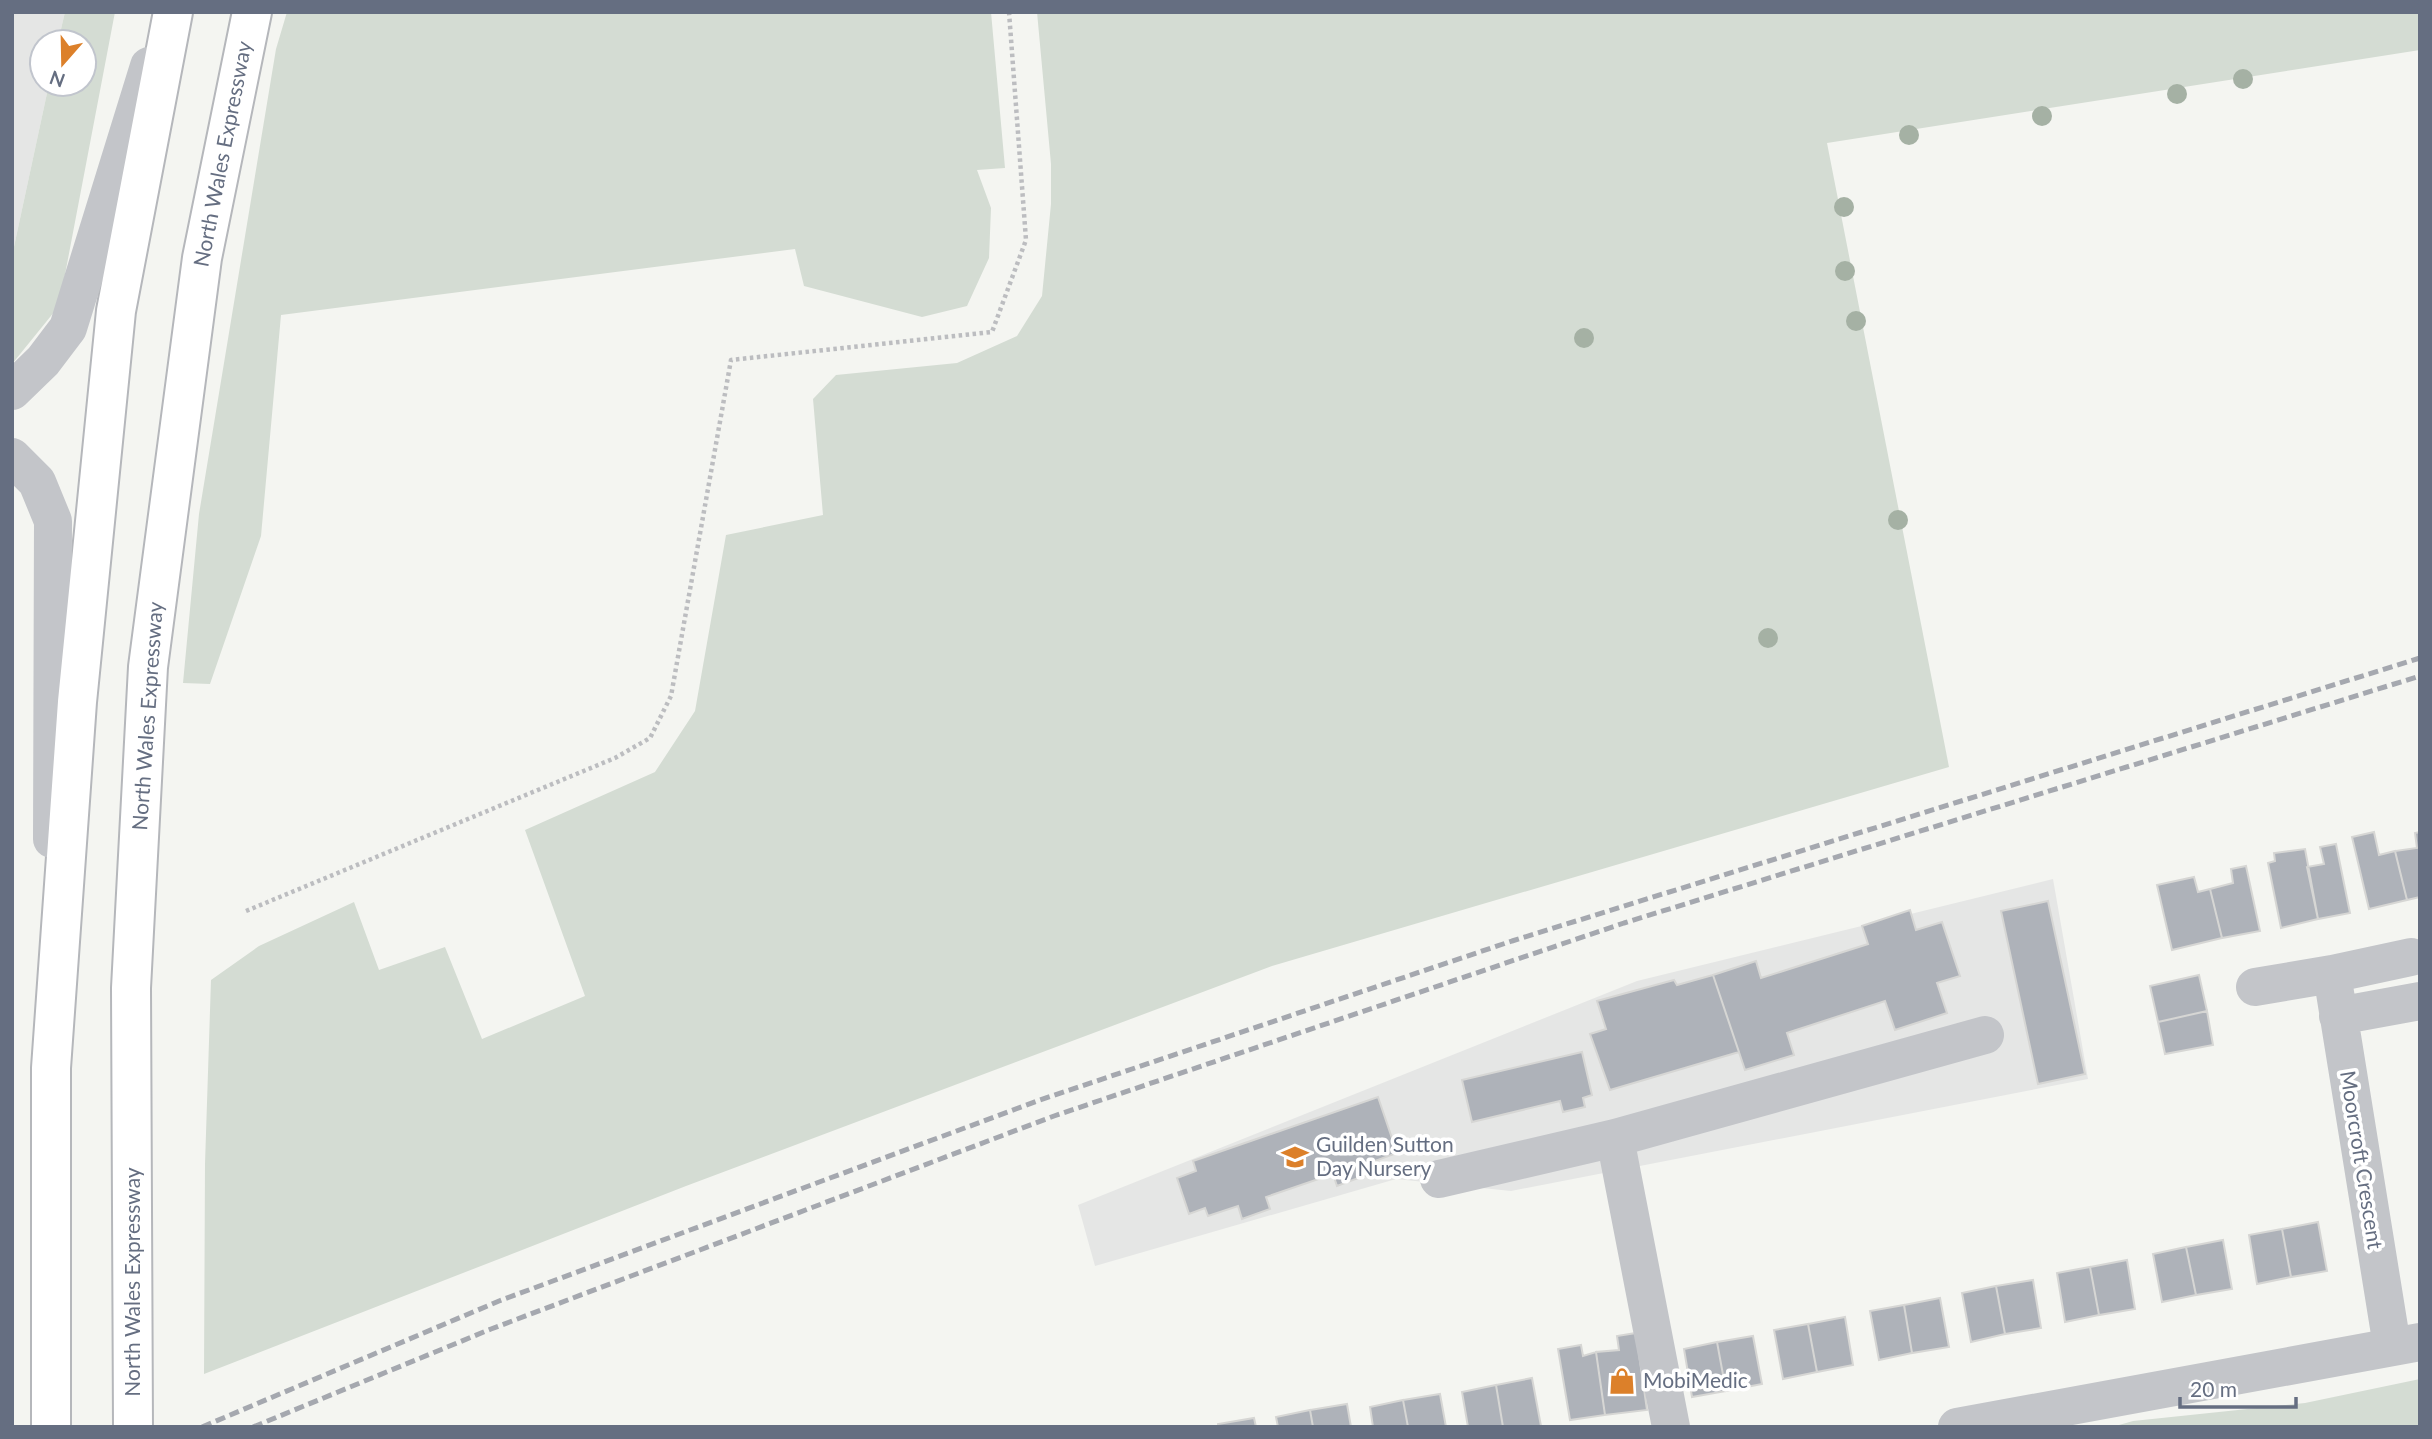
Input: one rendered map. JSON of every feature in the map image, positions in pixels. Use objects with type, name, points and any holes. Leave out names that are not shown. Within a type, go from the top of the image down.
[{"type":"highway","points":[[50,1410],[51,1068],[77,702],[116,311],[173,12]]},
{"type":"highway","name":"North Wales Expressway","points":[[134,1427],[131,989],[148,667],[202,258],[252,12]]},
{"type":"street","points":[[12,391],[43,361],[68,328],[165,12]]},
{"type":"street","points":[[12,457],[37,482],[53,521],[51,1068]]},
{"type":"street","points":[[2255,988],[2332,975],[2411,957]]},
{"type":"street","name":"Moorcroft Crescent","points":[[2332,975],[2338,1016],[2406,1344]]},
{"type":"street","points":[[2338,1016],[2420,1001]]},
{"type":"street","points":[[1439,1179],[1615,1139],[1985,1035]]},
{"type":"street","points":[[1615,1139],[1671,1427]]},
{"type":"street","points":[[1957,1427],[2406,1344]]},
{"type":"path","points":[[246,911],[615,758],[650,738],[671,696],[731,360],[992,332],[1026,240],[1009,12]]},
{"type":"shaded area","points":[[12,12],[65,12],[61,28],[28,28],[28,98],[46,98],[12,256]]},
{"type":"shaded area","points":[[65,12],[115,12],[59,306],[12,364],[12,256],[46,98],[98,98],[98,28],[61,28]]},
{"type":"shaded area","points":[[287,12],[991,12],[1005,168],[977,170],[991,208],[989,258],[967,306],[922,317],[804,286],[795,249],[281,315],[261,536],[210,684],[183,683],[199,514],[276,49]]},
{"type":"shaded area","points":[[1037,12],[2420,12],[2420,50],[1827,143],[1949,767],[1272,966],[686,1186],[204,1374],[205,1164],[211,980],[259,946],[354,902],[379,970],[445,947],[482,1039],[585,996],[525,830],[655,772],[695,711],[726,535],[823,515],[813,399],[836,375],[957,363],[1017,336],[1042,296],[1051,204],[1051,164]]},
{"type":"shaded area","points":[[2053,879],[2088,1079],[1511,1191],[1396,1179],[1095,1266],[1078,1205],[1637,981]]},
{"type":"shaded area","points":[[2420,1379],[2420,1427],[2112,1427],[2133,1421],[2305,1403]]},
{"type":"building","points":[[2374,832],[2379,855],[2395,851],[2407,900],[2369,909],[2352,837]]},
{"type":"building","points":[[2420,832],[2420,897],[2407,900],[2395,851],[2417,848],[2415,833]]},
{"type":"building","points":[[2336,844],[2350,913],[2318,919],[2307,867],[2324,864],[2320,847]]},
{"type":"building","points":[[2305,849],[2318,919],[2281,928],[2268,863],[2275,861],[2274,853]]},
{"type":"building","points":[[2246,866],[2260,931],[2222,938],[2210,889],[2233,883],[2231,869]]},
{"type":"building","points":[[2194,877],[2198,892],[2210,889],[2222,938],[2172,950],[2157,885]]},
{"type":"building","points":[[2048,901],[2085,1074],[2038,1084],[2001,911]]},
{"type":"building","points":[[1910,910],[1916,930],[1942,922],[1960,976],[1937,983],[1947,1013],[1895,1030],[1885,1001],[1787,1033],[1794,1055],[1745,1070],[1713,975],[1756,961],[1761,978],[1868,944],[1862,926]]},
{"type":"building","points":[[1713,975],[1739,1052],[1610,1090],[1590,1034],[1606,1029],[1597,1001],[1674,980],[1677,985]]},
{"type":"building","points":[[2199,975],[2207,1011],[2158,1022],[2150,986]]},
{"type":"building","points":[[2207,1011],[2213,1045],[2165,1054],[2158,1022]]},
{"type":"building","points":[[1582,1052],[1592,1095],[1583,1098],[1585,1107],[1563,1112],[1560,1101],[1472,1122],[1462,1080]]},
{"type":"building","name":"Guilden Sutton Day Nursery","points":[[1378,1097],[1397,1153],[1369,1163],[1372,1173],[1337,1186],[1333,1174],[1266,1197],[1270,1209],[1242,1219],[1238,1206],[1208,1216],[1205,1208],[1189,1214],[1177,1178],[1196,1171],[1193,1161]]},
{"type":"building","points":[[2318,1222],[2327,1271],[2291,1277],[2282,1229]]},
{"type":"building","points":[[2282,1229],[2291,1277],[2257,1284],[2249,1235]]},
{"type":"building","points":[[2223,1240],[2232,1289],[2196,1295],[2186,1247]]},
{"type":"building","points":[[2186,1247],[2196,1295],[2162,1302],[2153,1254]]},
{"type":"building","points":[[2127,1260],[2135,1309],[2099,1315],[2090,1267]]},
{"type":"building","points":[[2090,1267],[2099,1315],[2065,1322],[2057,1273]]},
{"type":"building","points":[[2033,1280],[2041,1328],[2005,1334],[1996,1286]]},
{"type":"building","points":[[1996,1286],[2005,1334],[1971,1342],[1962,1293]]},
{"type":"building","points":[[1940,1298],[1949,1347],[1912,1353],[1904,1305]]},
{"type":"building","points":[[1904,1305],[1912,1353],[1879,1360],[1870,1311]]},
{"type":"building","points":[[1845,1317],[1853,1365],[1817,1372],[1808,1324]]},
{"type":"building","points":[[1808,1324],[1817,1372],[1783,1379],[1774,1330]]},
{"type":"building","name":"MobiMedic","points":[[1636,1333],[1647,1410],[1605,1415],[1596,1352],[1619,1350],[1617,1336]]},
{"type":"building","points":[[1753,1336],[1762,1384],[1726,1391],[1717,1342]]},
{"type":"building","points":[[1717,1342],[1726,1391],[1692,1397],[1684,1349]]},
{"type":"building","points":[[1581,1345],[1583,1356],[1596,1352],[1605,1415],[1570,1420],[1558,1349]]},
{"type":"building","points":[[1532,1378],[1541,1426],[1503,1427],[1496,1385]]},
{"type":"building","points":[[1496,1385],[1503,1427],[1468,1427],[1462,1392]]},
{"type":"building","points":[[1440,1394],[1446,1427],[1408,1427],[1403,1400]]},
{"type":"building","points":[[1403,1400],[1408,1427],[1373,1427],[1370,1407]]},
{"type":"building","points":[[1347,1404],[1351,1427],[1313,1427],[1310,1410]]},
{"type":"building","points":[[1310,1410],[1313,1427],[1278,1427],[1276,1417]]},
{"type":"building","points":[[1254,1418],[1256,1427],[1218,1427],[1218,1424]]},
{"type":"railway","points":[[202,1427],[499,1301],[1040,1100],[1512,941],[2420,658]]},
{"type":"railway","points":[[253,1427],[491,1329],[1054,1116],[1624,923],[2420,676]]},
{"type":"place","name":"Guilden Sutton Day Nursery","points":[[1295,1157]]},
{"type":"place","name":"MobiMedic","points":[[1622,1381]]}]
